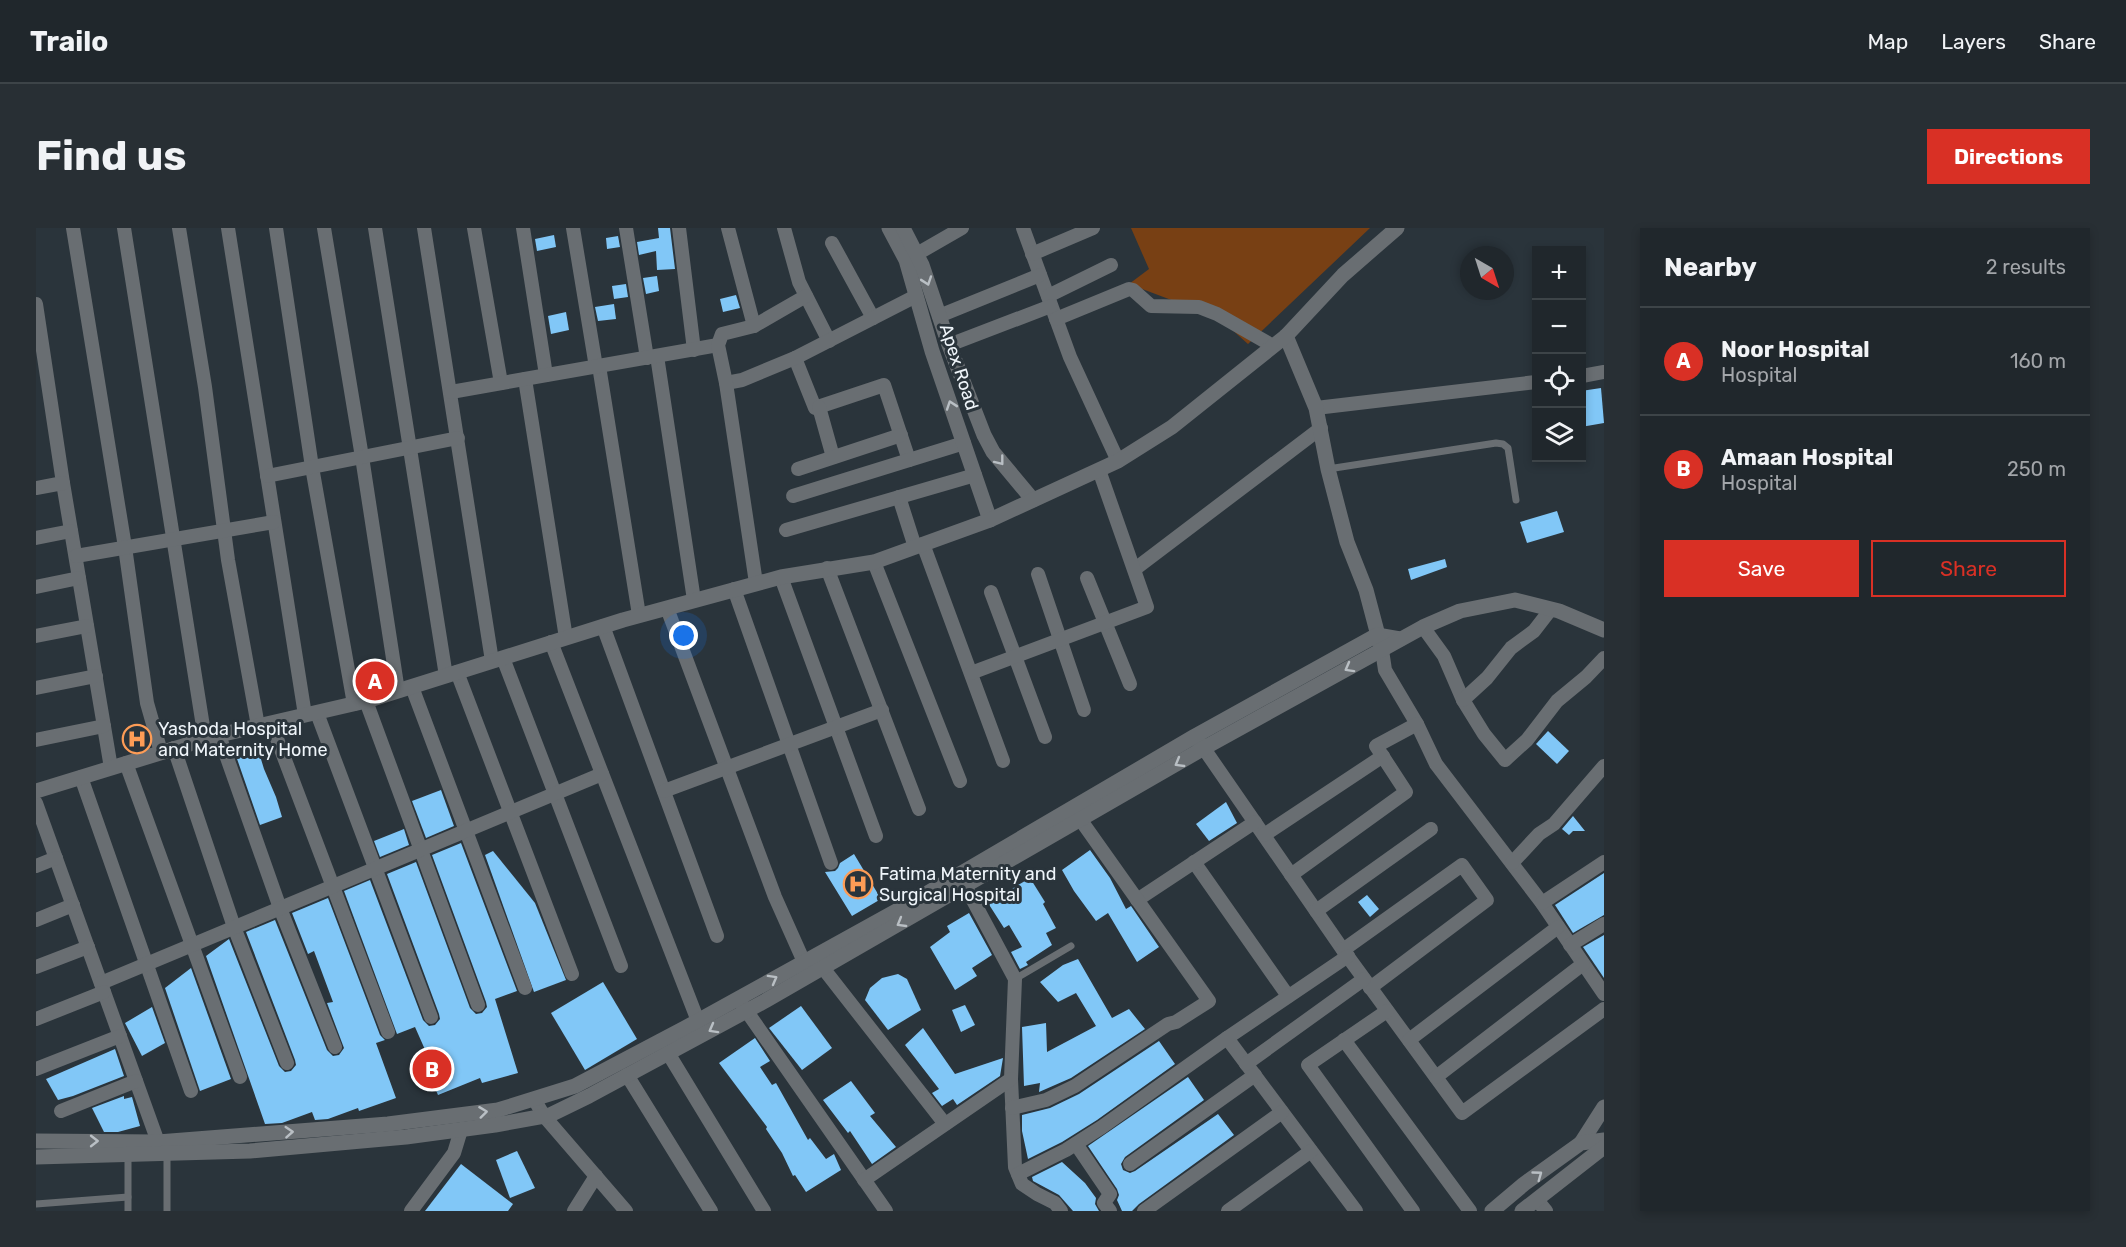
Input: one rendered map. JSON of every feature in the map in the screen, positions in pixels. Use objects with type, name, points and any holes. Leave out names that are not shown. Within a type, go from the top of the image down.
[{"type":"street","points":[[73,228],[125,547],[147,703],[168,750],[287,1063]]},
{"type":"street","points":[[124,228],[153,402],[172,539],[212,737],[335,1047]]},
{"type":"street","points":[[180,228],[205,387],[224,530],[264,724],[388,1032]]},
{"type":"street","points":[[228,228],[274,522],[311,714],[376,868],[431,1017]]},
{"type":"street","points":[[276,228],[312,467],[360,703],[421,850],[478,1005]]},
{"type":"street","points":[[324,228],[362,457],[405,689],[465,831],[525,988]]},
{"type":"street","points":[[375,228],[408,448],[451,674],[510,813],[572,974]]},
{"type":"street","points":[[424,228],[497,659],[555,794],[621,966]]},
{"type":"street","points":[[474,228],[501,383]]},
{"type":"street","points":[[523,228],[546,375]]},
{"type":"street","points":[[573,228],[639,615]]},
{"type":"street","points":[[626,228],[652,357],[694,600]]},
{"type":"street","points":[[679,228],[694,350]]},
{"type":"street","points":[[728,228],[753,326]]},
{"type":"street","points":[[784,228],[799,282],[829,340]]},
{"type":"street","name":"Apex Road","points":[[889,228],[912,257],[916,296],[932,351],[990,520]]},
{"type":"street","name":"Apex Road","points":[[903,228],[912,257],[939,316],[978,420],[993,452],[1033,500]]},
{"type":"street","points":[[912,257],[962,228]]},
{"type":"street","points":[[1023,228],[1070,357],[1118,461]]},
{"type":"street","points":[[1032,254],[1093,228]]},
{"type":"street","points":[[36,790],[212,737],[360,703],[639,615],[734,589],[780,577],[874,561],[990,520],[1118,461],[1172,427],[1286,336],[1343,275],[1397,228]]},
{"type":"street","points":[[832,243],[873,318]]},
{"type":"street","points":[[1052,307],[1111,265]]},
{"type":"street","points":[[939,316],[1040,275]]},
{"type":"street","points":[[949,345],[1052,307],[1133,290],[1151,306],[1200,307],[1217,314],[1273,346]]},
{"type":"street","points":[[756,584],[726,383],[718,345],[722,334],[753,326],[806,296]]},
{"type":"street","points":[[726,383],[742,380],[795,358],[916,296]]},
{"type":"street","points":[[36,304],[63,483],[104,726],[192,945],[240,1077]]},
{"type":"street","points":[[1286,336],[1316,408],[1328,469],[1347,542],[1366,590],[1385,670],[1417,724],[1436,764],[1542,903],[1604,994]]},
{"type":"street","points":[[451,392],[718,345]]},
{"type":"street","points":[[795,358],[815,408],[884,385],[909,460]]},
{"type":"street","points":[[1586,375],[1604,372]]},
{"type":"street","points":[[525,379],[558,640],[602,774],[698,1021]]},
{"type":"street","points":[[1316,408],[1532,382]]},
{"type":"street","points":[[819,407],[833,457]]},
{"type":"street","points":[[1135,569],[1321,428]]},
{"type":"street","points":[[798,468],[901,435]]},
{"type":"street","points":[[267,476],[458,438]]},
{"type":"street","points":[[793,496],[964,443]]},
{"type":"street","points":[[971,673],[1147,607],[1099,470]]},
{"type":"street","points":[[786,530],[975,475]]},
{"type":"street","points":[[36,489],[63,483]]},
{"type":"street","points":[[899,497],[971,673],[1003,761]]},
{"type":"street","points":[[76,556],[274,522]]},
{"type":"street","points":[[36,538],[71,531]]},
{"type":"street","points":[[874,561],[960,781]]},
{"type":"street","points":[[827,568],[919,808]]},
{"type":"street","points":[[1038,574],[1084,710]]},
{"type":"street","points":[[780,577],[876,836]]},
{"type":"street","points":[[36,586],[79,578]]},
{"type":"street","points":[[1088,578],[1130,684]]},
{"type":"street","points":[[734,589],[831,863]]},
{"type":"street","points":[[991,592],[1045,738]]},
{"type":"street","points":[[1200,742],[1423,627],[1460,611],[1515,600],[1551,609],[1604,630]]},
{"type":"street","points":[[667,608],[775,897],[804,962]]},
{"type":"street","points":[[1463,700],[1487,678],[1511,648],[1534,631],[1551,609]]},
{"type":"street","points":[[36,636],[87,626]]},
{"type":"street","points":[[603,626],[717,936]]},
{"type":"street","points":[[1423,627],[1444,656],[1463,700],[1484,734],[1505,760],[1527,740],[1557,700],[1586,677],[1604,658]]},
{"type":"street","points":[[36,1141],[250,1150],[406,1137],[544,1116],[589,1096],[668,1053],[804,962],[962,880],[1200,742],[1377,635],[1400,639]]},
{"type":"street","points":[[36,688],[96,676]]},
{"type":"street","points":[[664,791],[882,710]]},
{"type":"street","points":[[1292,875],[1406,792],[1376,746],[1417,724]]},
{"type":"street","points":[[36,740],[104,726]]},
{"type":"street","points":[[1200,742],[1345,953],[1462,1113],[1604,1009]]},
{"type":"street","points":[[1264,836],[1383,756]]},
{"type":"street","points":[[1512,863],[1539,834],[1554,824],[1604,766]]},
{"type":"street","points":[[36,1019],[146,964],[602,774]]},
{"type":"street","points":[[81,777],[191,1091]]},
{"type":"street","points":[[36,802],[136,1081],[163,1147]]},
{"type":"street","points":[[1012,1108],[1046,1100],[1075,1086],[1168,1024],[1176,1022],[1209,1001],[1077,814]]},
{"type":"street","points":[[1137,900],[1255,822]]},
{"type":"street","points":[[1316,911],[1431,829]]},
{"type":"street","points":[[36,866],[56,858]]},
{"type":"street","points":[[1194,862],[1288,996]]},
{"type":"street","points":[[1542,903],[1604,862]]},
{"type":"street","points":[[1018,1174],[1076,1144],[1288,996],[1462,865],[1487,900],[1367,983],[1250,1069],[1130,1164]]},
{"type":"street","points":[[36,1157],[128,1154],[163,1147],[388,1124],[498,1110],[575,1086],[698,1021],[823,968],[962,880]]},
{"type":"street","points":[[962,880],[1015,979],[1011,1079],[1015,1167],[1023,1184],[1055,1203],[1061,1211]]},
{"type":"street","points":[[36,920],[73,905]]},
{"type":"street","points":[[1570,945],[1604,924]]},
{"type":"street","points":[[1409,1040],[1558,927]]},
{"type":"street","points":[[36,967],[88,947]]},
{"type":"street","points":[[1436,1077],[1583,964]]},
{"type":"street","points":[[823,968],[945,1124]]},
{"type":"street","points":[[742,1004],[886,1211]]},
{"type":"street","points":[[1388,1011],[1308,1065],[1413,1211]]},
{"type":"street","points":[[36,1069],[120,1036]]},
{"type":"street","points":[[1227,1038],[1356,1211]]},
{"type":"street","points":[[1344,1040],[1470,1211]]},
{"type":"street","points":[[668,1053],[764,1211]]},
{"type":"street","points":[[627,1075],[711,1211]]},
{"type":"street","points":[[864,1180],[1011,1079]]},
{"type":"street","points":[[61,1111],[136,1081]]},
{"type":"street","points":[[534,1099],[544,1116],[626,1211]]},
{"type":"street","points":[[1492,1211],[1524,1184],[1581,1143],[1604,1107]]},
{"type":"street","points":[[1144,1211],[1282,1112]]},
{"type":"street","points":[[418,1209],[454,1154],[461,1130]]},
{"type":"street","points":[[1581,1143],[1604,1140]]},
{"type":"street","points":[[1076,1144],[1110,1194],[1104,1203],[1110,1211]]},
{"type":"street","points":[[1522,1211],[1542,1205],[1604,1147]]},
{"type":"street","points":[[1228,1211],[1311,1151]]},
{"type":"street","points":[[574,1211],[596,1176]]},
{"type":"lane","points":[[1328,469],[1496,443],[1503,444],[1508,448],[1516,500]]},
{"type":"lane","points":[[1015,979],[1071,946]]},
{"type":"lane","points":[[163,1147],[167,1211]]},
{"type":"lane","points":[[128,1154],[128,1211]]},
{"type":"lane","points":[[36,1204],[128,1197]]},
{"type":"shaded area","points":[[1131,228],[1370,228],[1248,344],[1219,318],[1129,284],[1149,269]]},
{"type":"building","points":[[658,228],[670,228],[675,269],[657,270],[656,251],[639,255],[637,242],[659,238]]},
{"type":"building","points":[[554,235],[556,247],[537,251],[535,239]]},
{"type":"building","points":[[618,236],[620,247],[607,249],[606,238]]},
{"type":"building","points":[[657,276],[659,291],[646,294],[643,278]]},
{"type":"building","points":[[626,284],[628,297],[614,299],[612,286]]},
{"type":"building","points":[[736,295],[740,308],[723,312],[720,299]]},
{"type":"building","points":[[614,304],[616,319],[598,321],[595,307]]},
{"type":"building","points":[[566,312],[569,330],[551,334],[548,316]]},
{"type":"building","points":[[1601,388],[1604,423],[1586,426],[1586,390]]},
{"type":"building","points":[[1557,511],[1564,532],[1527,543],[1520,522]]},
{"type":"building","points":[[1445,559],[1447,567],[1411,580],[1408,569]]},
{"type":"building","points":[[385,670],[387,684],[365,691],[362,674]]},
{"type":"building","points":[[142,730],[144,743],[127,747],[124,734]]},
{"type":"building","points":[[1548,731],[1569,751],[1557,764],[1536,744]]},
{"type":"building","points":[[257,746],[282,817],[260,825],[235,753]]},
{"type":"building","points":[[441,790],[454,826],[426,838],[412,801]]},
{"type":"building","points":[[1226,802],[1237,823],[1209,841],[1196,824]]},
{"type":"building","points":[[1573,816],[1585,831],[1573,831],[1569,835],[1562,829]]},
{"type":"building","points":[[404,829],[409,845],[380,857],[374,841]]},
{"type":"building","points":[[461,843],[517,991],[495,999],[518,1073],[482,1083],[480,1078],[438,1095],[428,1072],[434,1070],[415,1027],[397,1034],[344,891],[370,880],[423,1020],[429,1026],[435,1025],[440,1019],[439,1014],[387,874],[416,862],[470,1008],[476,1014],[482,1013],[487,1007],[486,1002],[432,855]]},
{"type":"building","points":[[1090,850],[1110,878],[1126,909],[1131,906],[1159,947],[1137,962],[1108,913],[1096,921],[1062,870]]},
{"type":"building","points":[[493,851],[535,903],[566,980],[534,992],[485,855]]},
{"type":"building","points":[[854,854],[881,899],[852,916],[825,872],[835,871],[840,863]]},
{"type":"building","points":[[1604,873],[1604,915],[1573,933],[1555,905]]},
{"type":"building","points":[[1030,878],[1045,902],[1043,904],[1056,928],[1046,933],[1052,945],[1026,962],[1028,965],[1020,969],[1011,952],[1022,947],[1009,925],[1004,928],[988,903]]},
{"type":"building","points":[[1367,895],[1379,909],[1370,917],[1358,902]]},
{"type":"building","points":[[328,898],[380,1035],[385,1040],[376,1043],[396,1098],[328,1119],[315,1120],[312,1112],[282,1123],[265,1124],[206,956],[229,939],[279,1066],[285,1072],[291,1071],[296,1065],[295,1060],[246,932],[275,920],[327,1050],[333,1056],[339,1055],[344,1048],[327,1003],[333,1002],[314,951],[308,954],[292,913]]},
{"type":"building","points":[[969,913],[992,955],[972,968],[977,976],[955,990],[930,947],[950,932],[947,926]]},
{"type":"building","points":[[1604,935],[1604,978],[1583,947]]},
{"type":"building","points":[[1078,959],[1112,1018],[1129,1009],[1145,1029],[1071,1078],[1039,1092],[1040,1083],[1024,1086],[1022,1027],[1046,1023],[1047,1052],[1096,1026],[1076,993],[1058,1002],[1040,982],[1063,965]]},
{"type":"building","points":[[191,968],[231,1079],[200,1091],[165,988]]},
{"type":"building","points":[[898,974],[907,979],[921,1010],[888,1030],[865,1000],[870,988],[882,978]]},
{"type":"building","points":[[603,982],[637,1039],[585,1070],[551,1013]]},
{"type":"building","points":[[965,1005],[975,1025],[961,1032],[952,1010]]},
{"type":"building","points":[[801,1006],[832,1048],[802,1070],[769,1028]]},
{"type":"building","points":[[152,1007],[165,1043],[142,1056],[125,1023]]},
{"type":"building","points":[[923,1028],[955,1074],[1003,1058],[1000,1076],[957,1105],[953,1099],[942,1106],[932,1093],[939,1089],[905,1045]]},
{"type":"building","points":[[755,1038],[770,1061],[760,1067],[772,1085],[776,1083],[808,1140],[810,1138],[826,1159],[834,1154],[841,1170],[806,1192],[795,1175],[793,1176],[782,1153],[766,1129],[767,1127],[719,1063]]},
{"type":"building","points":[[1159,1041],[1175,1064],[1097,1120],[1062,1142],[1028,1159],[1022,1131],[1022,1115],[1050,1108],[1079,1094]]},
{"type":"building","points":[[115,1049],[124,1076],[58,1100],[46,1079]]},
{"type":"building","points":[[1188,1077],[1204,1100],[1125,1157],[1121,1164],[1123,1170],[1130,1173],[1135,1171],[1218,1114],[1234,1135],[1132,1211],[1122,1211],[1117,1200],[1119,1195],[1117,1189],[1088,1146]]},
{"type":"building","points":[[851,1081],[875,1113],[870,1116],[896,1147],[872,1164],[850,1131],[848,1133],[823,1100]]},
{"type":"building","points":[[124,1096],[124,1099],[132,1097],[140,1126],[118,1132],[104,1132],[92,1108]]},
{"type":"building","points":[[517,1151],[535,1188],[510,1198],[496,1160]]},
{"type":"building","points":[[1062,1162],[1085,1183],[1096,1198],[1095,1204],[1099,1211],[1073,1211],[1059,1195],[1033,1181],[1032,1177]]},
{"type":"building","points":[[461,1164],[513,1204],[508,1211],[425,1211]]},
{"type":"place","name":"Noor Hospital","points":[[375,681]]},
{"type":"place","name":"Yashoda Hospital and Maternity Home","points":[[137,739]]},
{"type":"place","name":"Fatima Maternity and Surgical Hospital","points":[[858,884]]},
{"type":"place","name":"Amaan Hospital","points":[[432,1069]]}]
